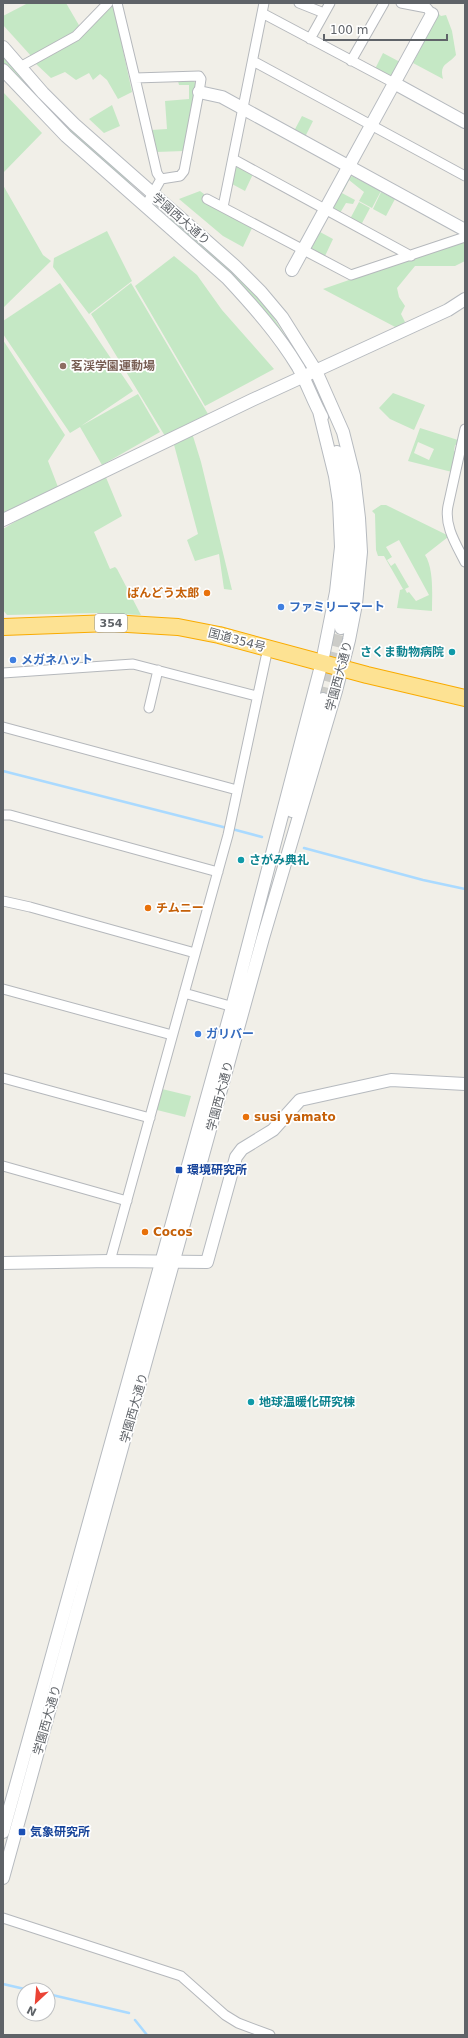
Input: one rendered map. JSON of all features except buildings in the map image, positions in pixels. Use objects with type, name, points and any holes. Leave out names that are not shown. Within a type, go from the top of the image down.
[{"type":"highway","name":"国道354号","points":[[3,627],[111,623],[178,627],[219,635],[342,668],[464,695]]},
{"type":"main road","points":[[292,270],[432,14]]},
{"type":"main road","name":"学園西大通り","points":[[3,47],[74,124],[235,266],[261,292],[282,317],[316,371],[334,410],[346,444],[354,476],[361,552],[356,604],[342,668],[263,938],[3,1878]]},
{"type":"main road","name":"学園西大通り","points":[[3,70],[66,136],[145,208],[226,278],[251,304],[284,346],[303,377],[327,425],[345,476]]},
{"type":"main road","points":[[394,83],[465,122]]},
{"type":"main road","points":[[199,92],[222,97],[465,230]]},
{"type":"main road","points":[[3,520],[303,377],[448,310],[465,299]]},
{"type":"main road","name":"学園西大通り","points":[[334,410],[334,422],[344,460],[350,520],[351,548],[347,595],[341,628]]},
{"type":"main road","name":"学園西大通り","points":[[3,1832],[232,1007],[322,662],[337,586],[341,547],[339,502],[335,476],[319,411]]},
{"type":"main road","name":"学園西大通り","points":[[251,935],[257,925],[284,839],[323,699]]},
{"type":"main road","name":"学園西大通り","points":[[263,938],[284,839]]},
{"type":"main road","points":[[3,1263],[110,1261],[206,1262],[236,1157],[242,1149],[273,1130],[300,1100],[391,1080],[465,1084]]},
{"type":"street","points":[[20,67],[76,36],[108,3]]},
{"type":"street","points":[[117,3],[157,173],[161,179]]},
{"type":"street","points":[[223,207],[264,3]]},
{"type":"street","points":[[299,3],[324,13]]},
{"type":"street","points":[[310,39],[330,3]]},
{"type":"street","points":[[351,61],[384,3]]},
{"type":"street","points":[[401,3],[427,8],[432,14]]},
{"type":"street","points":[[262,13],[394,83]]},
{"type":"street","points":[[253,61],[465,176]]},
{"type":"street","points":[[135,78],[199,76],[201,79],[184,171],[180,176],[161,179]]},
{"type":"street","points":[[233,160],[411,256]]},
{"type":"street","points":[[145,208],[161,179]]},
{"type":"street","points":[[207,199],[351,275],[465,237]]},
{"type":"street","points":[[465,429],[446,518],[449,529],[465,562]]},
{"type":"street","points":[[110,1261],[228,835],[256,696],[266,657]]},
{"type":"street","points":[[3,673],[133,664],[256,696]]},
{"type":"street","points":[[149,708],[158,670]]},
{"type":"street","points":[[3,727],[237,790]]},
{"type":"street","points":[[3,815],[10,815],[218,872]]},
{"type":"street","points":[[3,901],[30,907],[195,953]]},
{"type":"street","points":[[3,989],[172,1036]]},
{"type":"street","points":[[184,993],[244,1010]]},
{"type":"street","points":[[3,1078],[150,1118]]},
{"type":"street","points":[[3,1166],[127,1201]]},
{"type":"street","points":[[3,1918],[181,1976],[225,2015],[270,2035]]},
{"type":"green space","points":[[28,3],[66,3],[80,27],[74,34],[32,57],[3,25],[3,16]]},
{"type":"green space","points":[[113,4],[132,92],[118,99],[107,80],[100,74],[93,80],[89,73],[76,80],[65,72],[51,78],[35,63],[77,39]]},
{"type":"green space","points":[[438,13],[441,16],[446,15],[452,31],[456,55],[443,67],[443,79],[413,63]]},
{"type":"green space","points":[[3,53],[129,181],[134,189],[99,160],[50,112],[3,62]]},
{"type":"green space","points":[[383,53],[400,62],[393,75],[389,76],[375,69]]},
{"type":"green space","points":[[193,80],[196,84],[184,151],[156,152],[151,130],[167,129],[165,101],[189,99],[189,85],[179,85],[178,81]]},
{"type":"green space","points":[[3,92],[42,133],[3,173]]},
{"type":"green space","points":[[112,105],[120,126],[104,133],[89,119]]},
{"type":"green space","points":[[302,116],[313,121],[305,137],[294,131]]},
{"type":"green space","points":[[238,166],[253,174],[245,191],[232,184],[235,167]]},
{"type":"green space","points":[[352,176],[381,191],[372,208],[359,201],[364,192],[349,180],[343,192],[341,191],[348,178]]},
{"type":"green space","points":[[3,185],[43,255],[51,261],[3,308]]},
{"type":"green space","points":[[200,191],[204,194],[203,200],[253,226],[243,247],[223,236],[179,199]]},
{"type":"green space","points":[[340,192],[355,200],[353,204],[346,203],[340,213],[333,210],[333,206]]},
{"type":"green space","points":[[381,192],[395,199],[386,216],[373,209]]},
{"type":"green space","points":[[156,202],[237,274],[268,309],[300,359],[179,232],[168,216],[154,204]]},
{"type":"green space","points":[[359,202],[370,208],[361,225],[350,219]]},
{"type":"green space","points":[[107,231],[132,281],[89,314],[53,267],[54,258]]},
{"type":"green space","points":[[320,232],[333,239],[325,256],[311,249]]},
{"type":"green space","points":[[465,240],[465,261],[455,266],[415,266],[397,288],[399,297],[405,306],[401,314],[405,322],[399,329],[323,289]]},
{"type":"green space","points":[[174,256],[197,275],[222,310],[274,369],[205,406],[135,286]]},
{"type":"green space","points":[[60,283],[133,391],[81,426],[138,394],[160,432],[102,465],[80,427],[70,433],[3,334],[3,321]]},
{"type":"green space","points":[[131,283],[208,414],[165,436],[91,314]]},
{"type":"green space","points":[[3,340],[65,435],[48,461],[58,487],[3,513]]},
{"type":"green space","points":[[393,393],[425,405],[414,430],[390,419],[379,408]]},
{"type":"green space","points":[[420,428],[458,440],[458,444],[455,445],[454,451],[457,452],[452,472],[408,461]],"holes":[[[418,442],[434,449],[429,460],[414,453]]]},
{"type":"green space","points":[[192,433],[201,462],[232,590],[224,589],[219,554],[195,561],[187,540],[198,534],[173,441]]},
{"type":"green space","points":[[105,475],[122,516],[94,532],[110,569],[115,567],[117,569],[141,615],[99,613],[7,615],[3,610],[3,529],[38,508]]},
{"type":"green space","points":[[381,505],[386,505],[447,535],[448,537],[425,555],[431,574],[432,611],[397,608],[400,590],[403,589],[384,556],[378,556],[376,550],[375,514],[372,511]],"holes":[[[399,540],[429,595],[416,601],[409,592],[407,593],[405,589],[409,587],[395,563],[391,566],[387,560],[392,557],[386,547]]]},
{"type":"green space","points":[[162,1089],[191,1096],[185,1117],[157,1110]]},
{"type":"waterway","points":[[3,771],[227,828]]},
{"type":"waterway","points":[[232,829],[262,837]]},
{"type":"waterway","points":[[304,848],[423,880],[465,889]]},
{"type":"waterway","points":[[3,1984],[16,1987]]},
{"type":"waterway","points":[[56,1996],[129,2013]]},
{"type":"waterway","points":[[135,2020],[147,2035]]},
{"type":"tunnel","points":[[323,699],[341,628]]},
{"type":"place","name":"茗渓学園運動場","points":[[63,366]]},
{"type":"place","name":"ばんどう太郎","points":[[207,593]]},
{"type":"place","name":"ファミリーマート","points":[[281,607]]},
{"type":"place","name":"さくま動物病院","points":[[452,652]]},
{"type":"place","name":"メガネハット","points":[[13,660]]},
{"type":"place","name":"さがみ典礼","points":[[241,860]]},
{"type":"place","name":"チムニー","points":[[148,908]]},
{"type":"place","name":"ガリバー","points":[[198,1034]]},
{"type":"place","name":"susi yamato","points":[[246,1117]]},
{"type":"place","name":"環境研究所","points":[[179,1170]]},
{"type":"place","name":"Cocos","points":[[145,1232]]},
{"type":"place","name":"地球温暖化研究棟","points":[[251,1402]]},
{"type":"place","name":"気象研究所","points":[[22,1832]]}]
